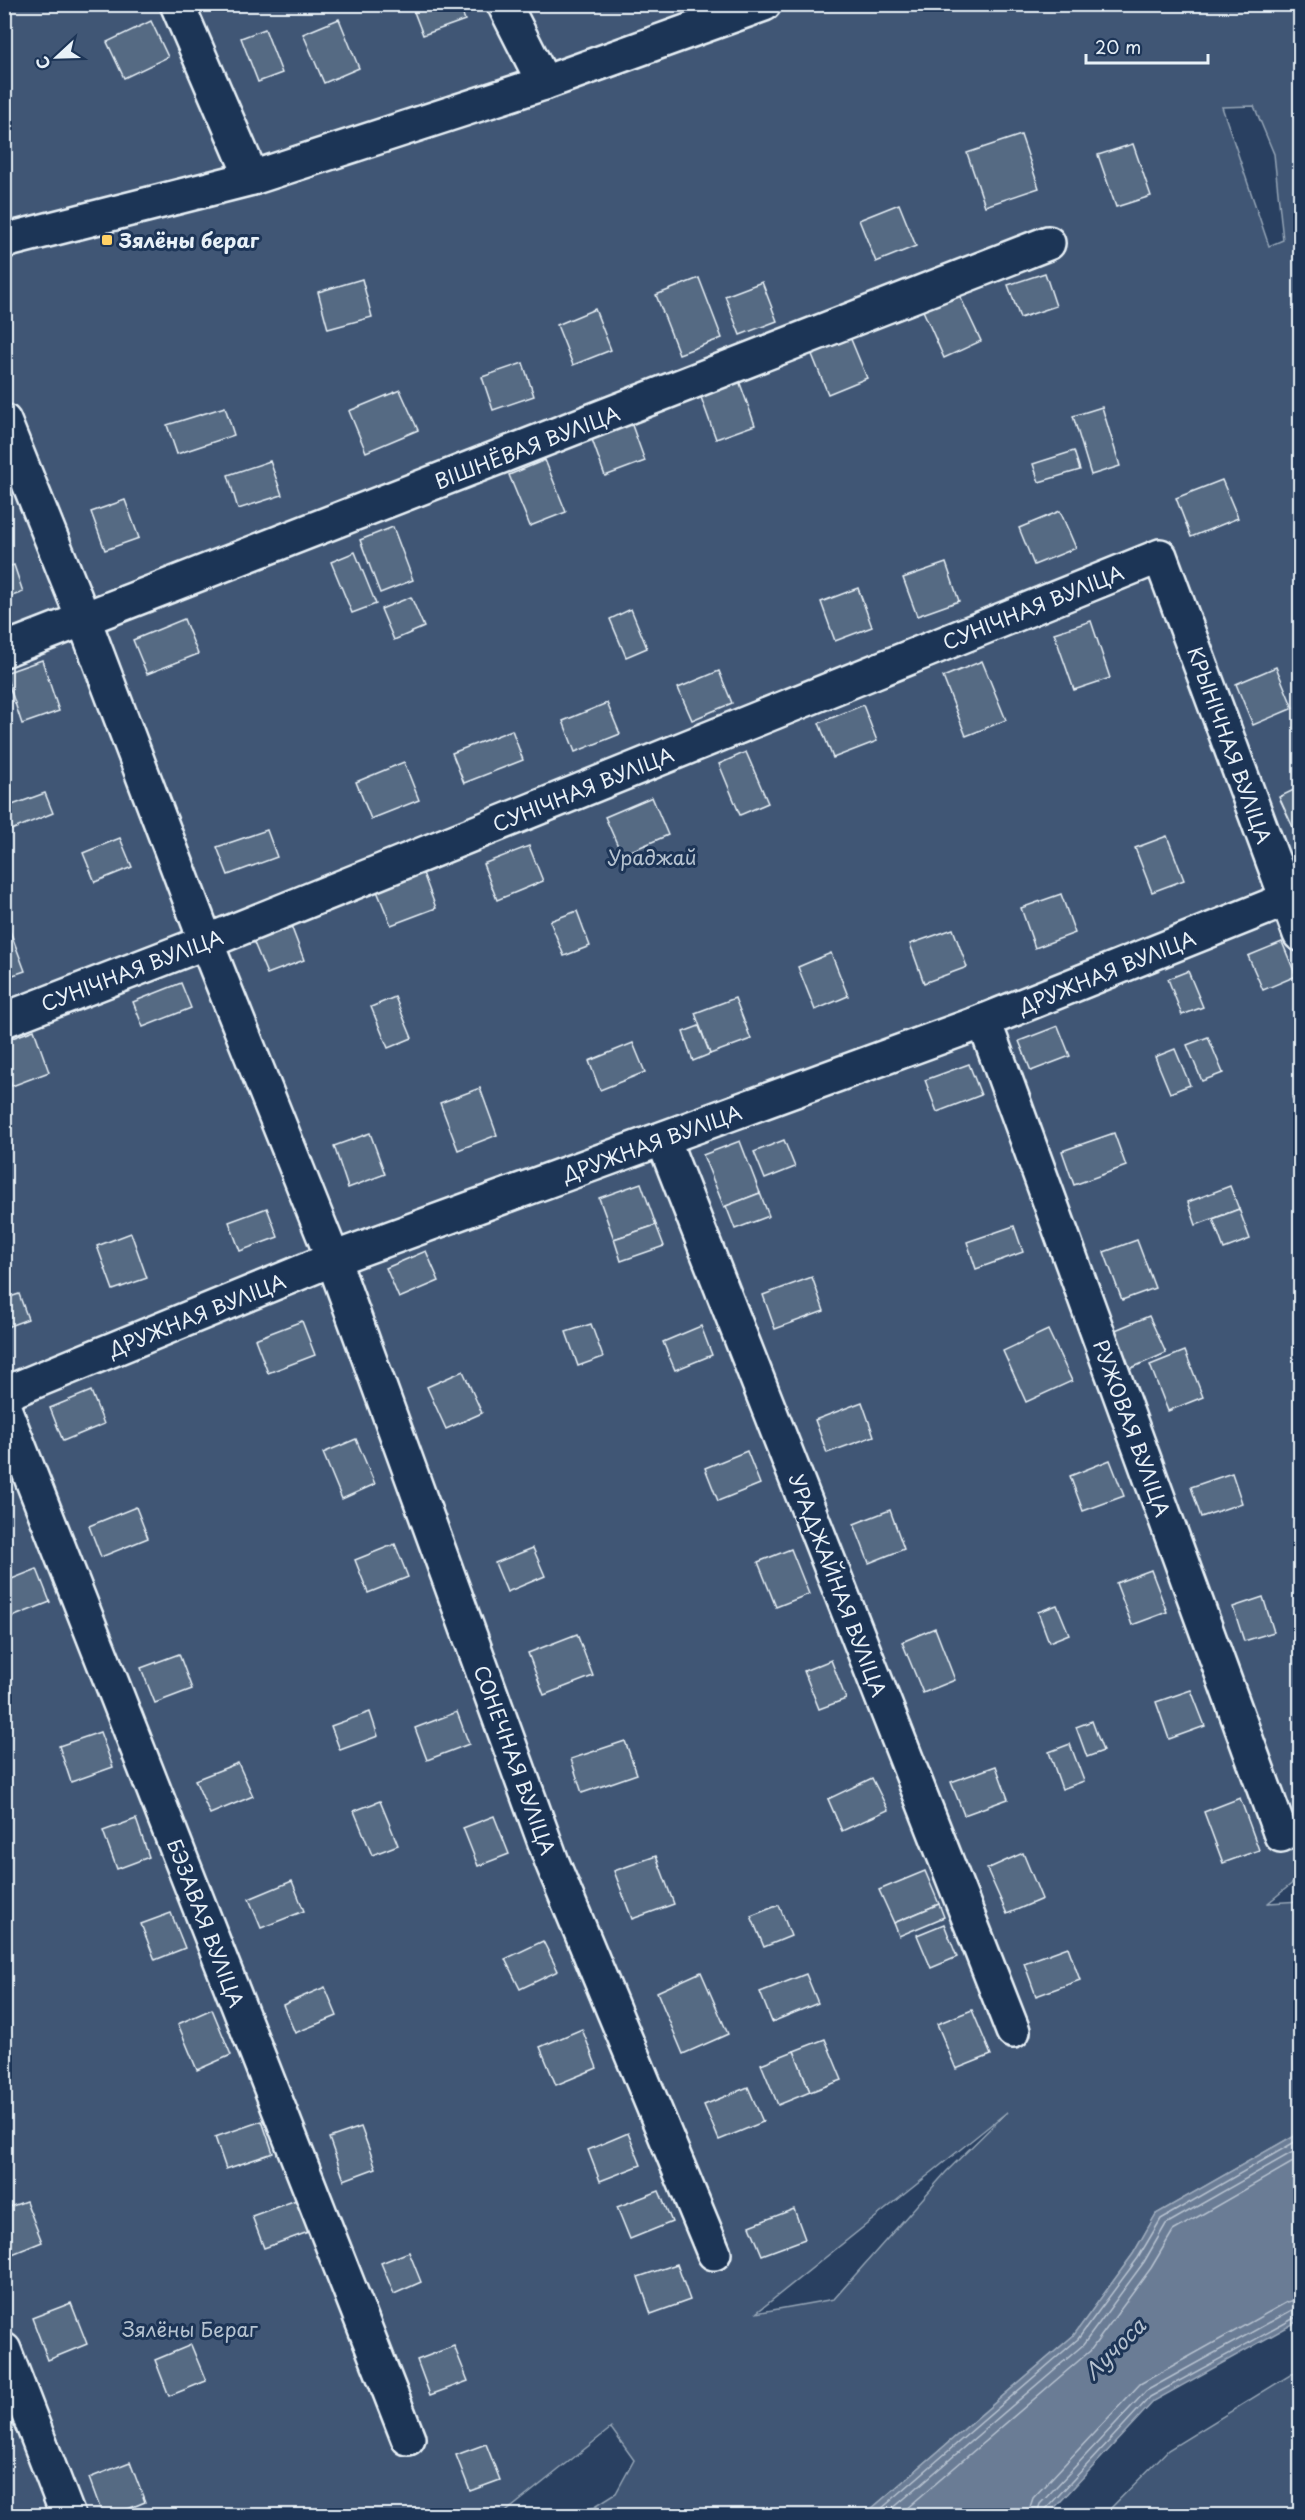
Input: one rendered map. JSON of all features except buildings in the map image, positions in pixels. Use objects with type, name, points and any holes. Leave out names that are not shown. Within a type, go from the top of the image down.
[{"type":"street","points":[[177,4],[252,178]]},
{"type":"street","points":[[504,4],[544,83]]},
{"type":"street","points":[[4,241],[252,178],[544,83],[764,4]]},
{"type":"street","name":"ВІШНЁВАЯ ВУЛІЦА","points":[[4,650],[1048,243]]},
{"type":"street","name":"СОНЕЧНАЯ ВУЛІЦА","points":[[4,421],[84,620],[206,942],[333,1259],[552,1862],[714,2253]]},
{"type":"street","name":"КРЫНІЧНАЯ ВУЛІЦА","points":[[1160,556],[1294,897],[1300,934]]},
{"type":"street","name":"СУНІЧНАЯ ВУЛІЦА","points":[[4,1020],[206,942],[1160,556]]},
{"type":"street","name":"ДРУЖНАЯ ВУЛІЦА","points":[[4,1394],[333,1259],[984,1021],[1294,897]]},
{"type":"street","name":"РУЖОВАЯ ВУЛІЦА","points":[[984,1021],[1281,1835]]},
{"type":"street","name":"УРАДЖАЙНАЯ ВУЛІЦА","points":[[663,1138],[1013,2031]]},
{"type":"street","name":"БЭЗАВАЯ ВУЛІЦА","points":[[4,1408],[408,2438]]},
{"type":"street","points":[[4,2350],[68,2516]]},
{"type":"green space","name":"Ураджай","points":[[5,5],[1300,5],[1300,1877],[1268,1903],[1300,1901],[1300,2132],[1156,2214],[1133,2254],[1074,2335],[864,2515],[581,2515],[616,2493],[634,2460],[611,2428],[502,2515],[5,2516]],"holes":[[[1254,106],[1274,154],[1283,240],[1269,246],[1222,107]],[[1007,2112],[946,2172],[834,2299],[756,2313]]]},
{"type":"green space","points":[[1300,2369],[1300,2515],[1104,2515],[1168,2450]]},
{"type":"water","name":"Лучоса","points":[[1300,2132],[1300,2320],[1154,2401],[1048,2515],[864,2515],[1074,2335],[1133,2254],[1156,2214]]},
{"type":"place","name":"Зялёны бераг","points":[[107,240]]},
{"type":"park label","name":"Зялёны Бераг","points":[[190,2329]]}]
